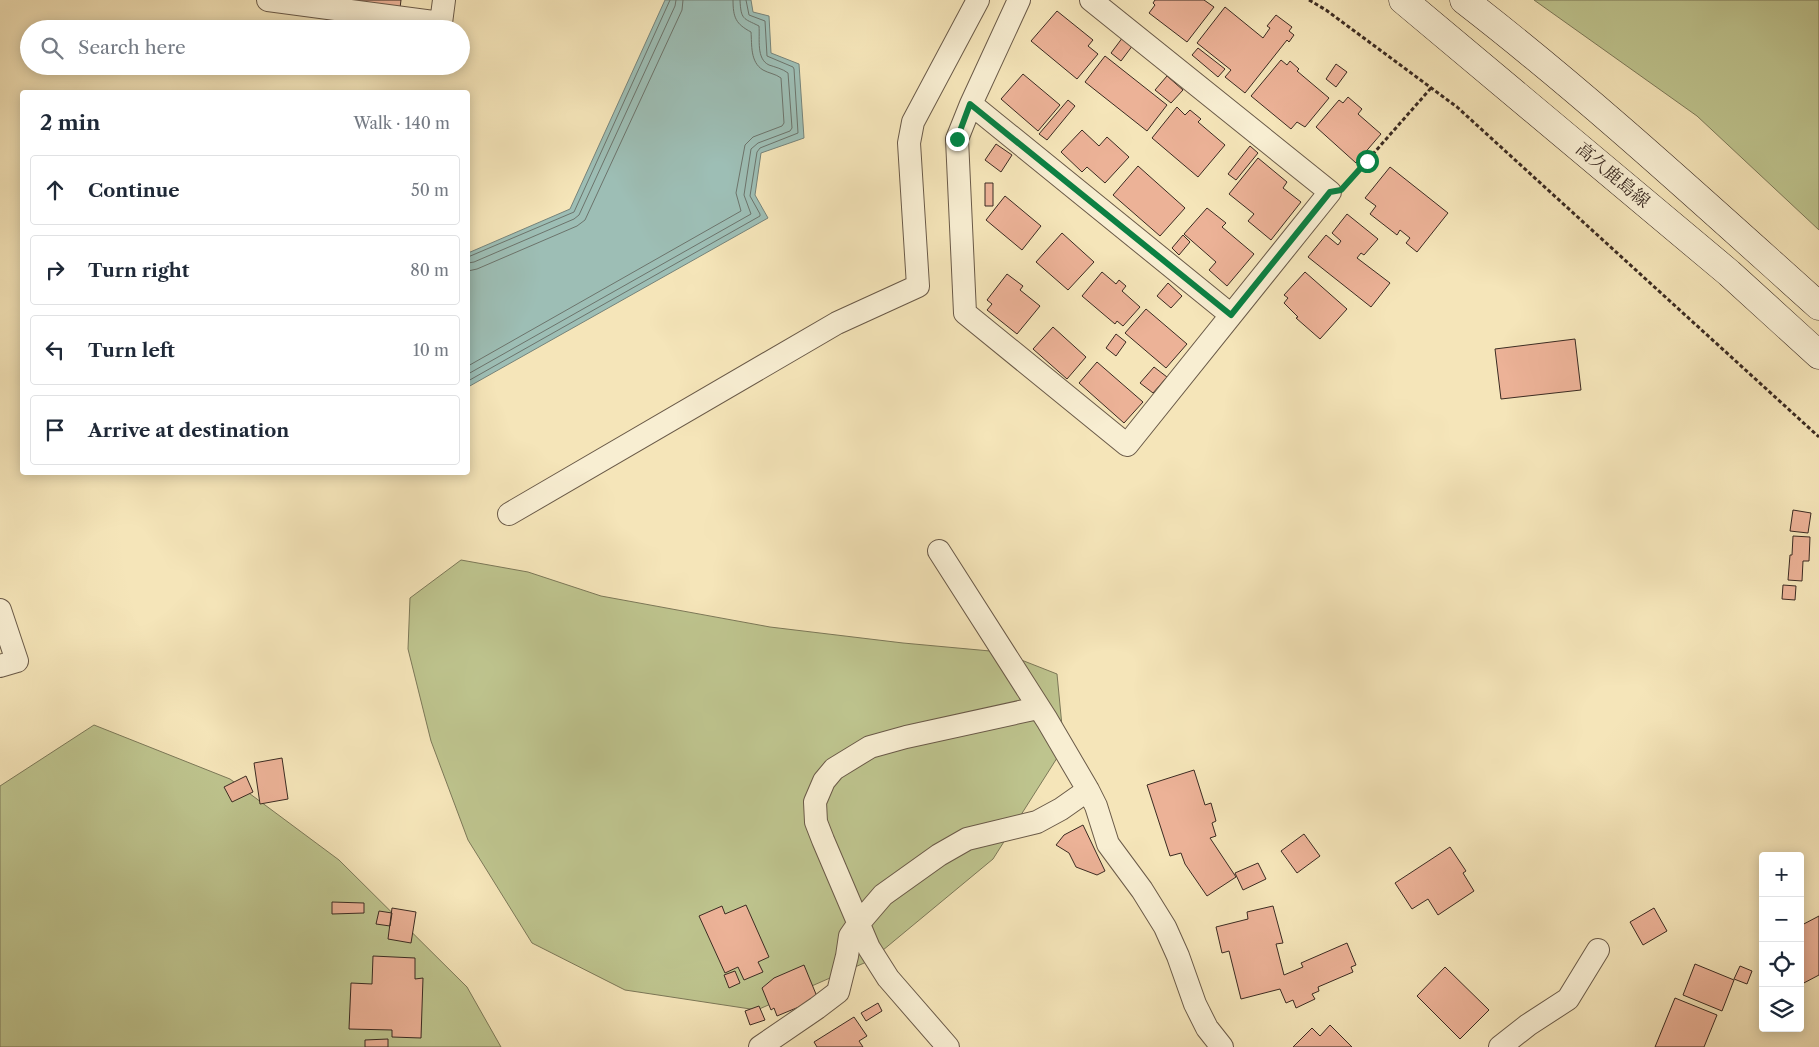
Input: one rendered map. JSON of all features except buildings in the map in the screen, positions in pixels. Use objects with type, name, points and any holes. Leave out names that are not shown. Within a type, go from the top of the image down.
[{"type":"main road","name":"高久鹿島線","points":[[1403,0],[1730,273],[1819,355]]},
{"type":"main road","points":[[1464,0],[1517,41],[1819,306]]},
{"type":"street","points":[[268,0],[412,20]]},
{"type":"street","points":[[442,20],[444,0]]},
{"type":"street","points":[[509,514],[837,323],[918,286],[909,143],[913,122],[978,0]]},
{"type":"street","points":[[1019,0],[970,104],[957,139],[966,313],[1127,445],[1330,192],[1091,0]]},
{"type":"street","points":[[970,104],[1231,315]]},
{"type":"street","points":[[940,551],[1088,790],[1096,806],[1108,844],[1142,890],[1165,927],[1178,956],[1195,1004],[1207,1028],[1222,1047]]},
{"type":"street","points":[[0,610],[16,661],[0,666]]},
{"type":"street","points":[[948,1047],[888,978],[869,948],[816,822],[816,802],[824,782],[834,770],[870,747],[906,737],[1038,708]]},
{"type":"street","points":[[760,1047],[838,992],[850,936],[883,895],[939,855],[967,839],[1037,822],[1062,809],[1088,790]]},
{"type":"street","points":[[1500,1047],[1528,1025],[1568,1000],[1598,950]]},
{"type":"path","points":[[1309,0],[1326,10],[1457,107],[1819,436]]},
{"type":"path","points":[[1330,192],[1341,190],[1431,88]]},
{"type":"green space","points":[[1534,0],[1819,0],[1819,230],[1697,116]]},
{"type":"green space","points":[[461,560],[528,572],[601,596],[770,627],[903,643],[1001,652],[1057,674],[1064,747],[993,859],[871,960],[757,1010],[625,990],[532,943],[468,840],[431,741],[408,649],[410,598]]},
{"type":"green space","points":[[94,725],[230,779],[339,860],[467,987],[501,1047],[0,1047],[0,786]]},
{"type":"water","points":[[665,0],[751,0],[753,12],[769,16],[771,53],[799,64],[804,138],[761,153],[755,195],[768,218],[470,386],[470,252],[570,209]]},
{"type":"route","points":[[957,139],[970,104],[1231,315],[1330,192],[1341,190],[1367,161]]}]
